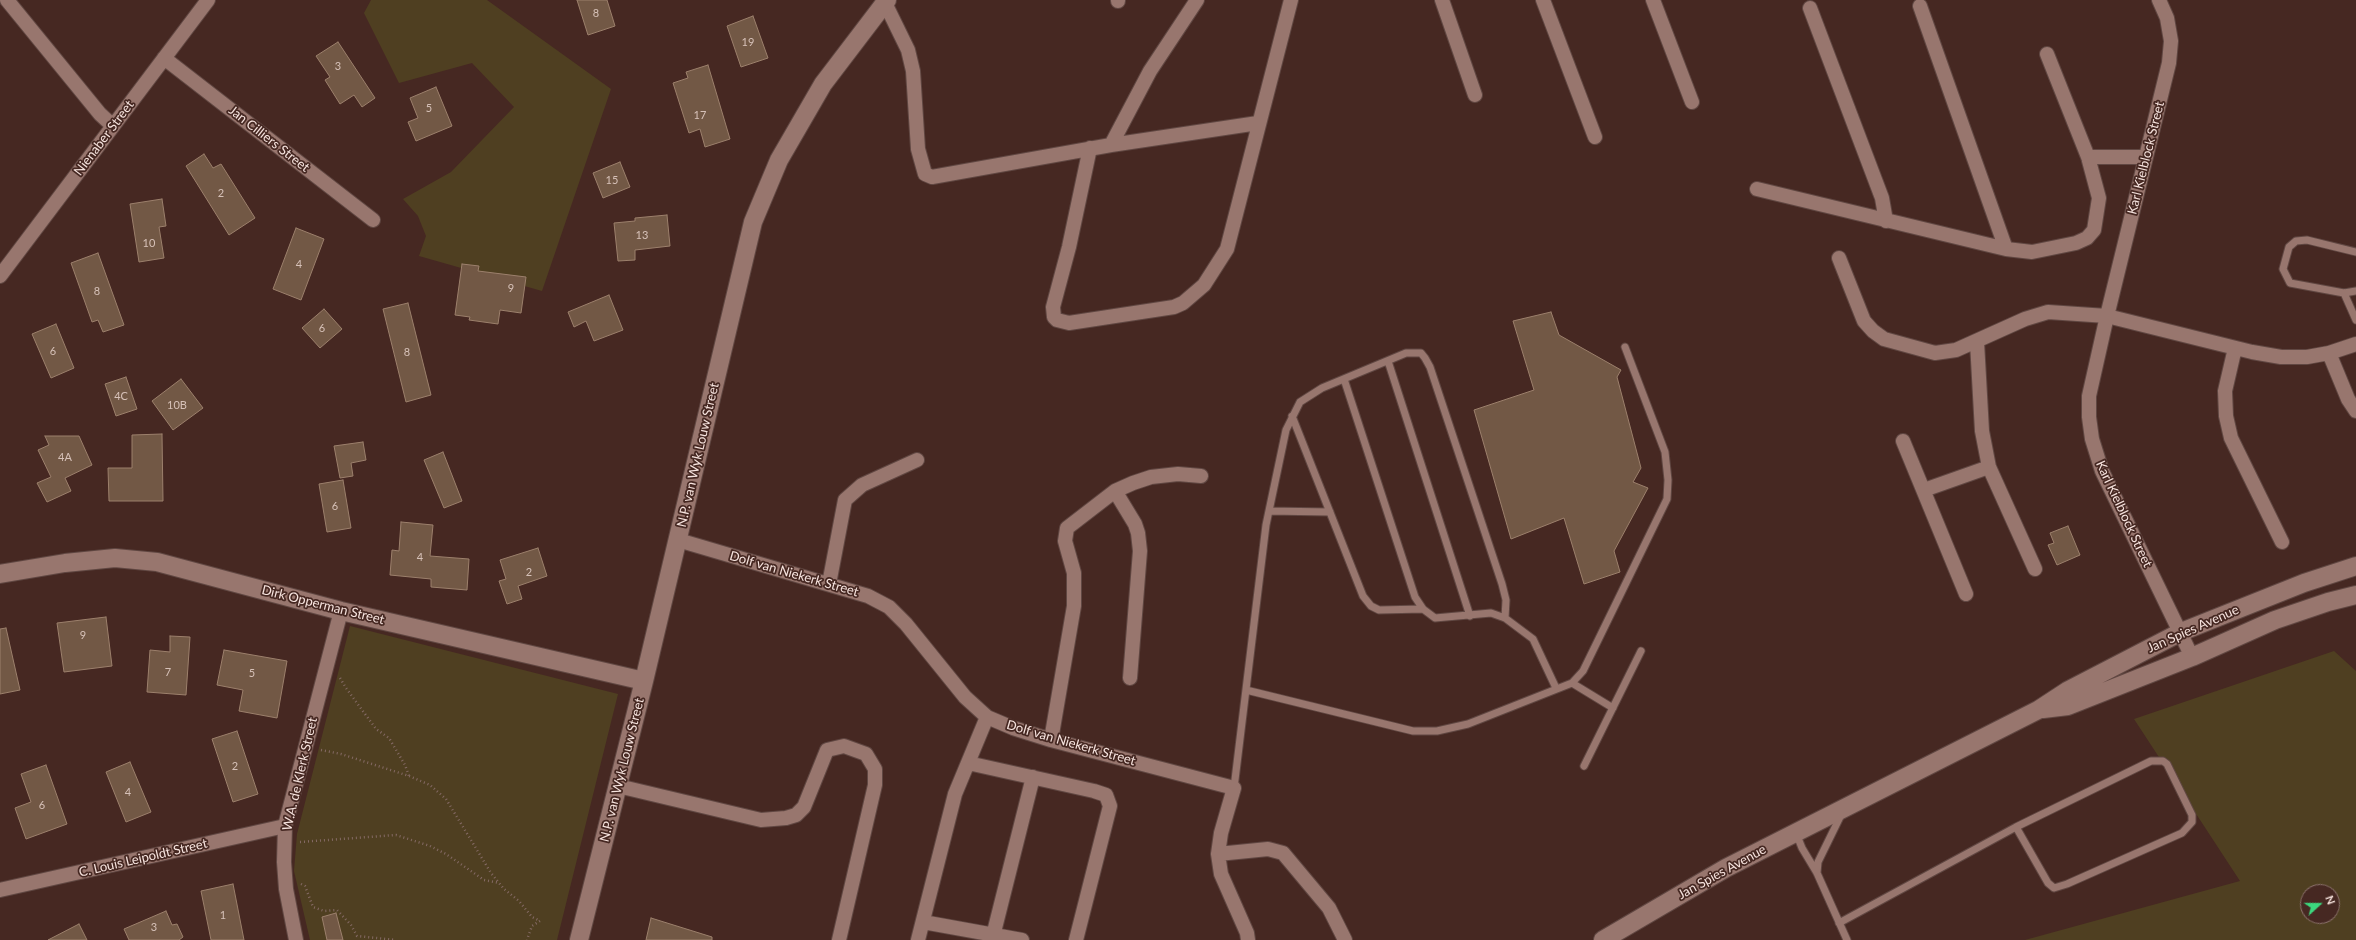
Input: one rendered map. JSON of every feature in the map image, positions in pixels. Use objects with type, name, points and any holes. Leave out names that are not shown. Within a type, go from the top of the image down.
[{"type":"street","points":[[7,0],[100,114],[113,126]]},
{"type":"street","name":"Nienaber Street","points":[[0,276],[208,0]]},
{"type":"street","points":[[1111,145],[1150,71],[1197,0]]},
{"type":"street","points":[[1090,148],[1069,247],[1053,307],[1054,317],[1066,323],[1174,307],[1183,303],[1204,285],[1227,249],[1258,123],[1291,0]]},
{"type":"street","points":[[1442,0],[1475,96]]},
{"type":"street","points":[[1543,0],[1595,137]]},
{"type":"street","points":[[1653,0],[1692,102]]},
{"type":"street","name":"Karl Kielblock Street","points":[[2159,0],[2167,18],[2171,41],[2169,63],[2089,396],[2092,438],[2102,471],[2182,632],[2192,657]]},
{"type":"street","points":[[886,1],[902,35],[913,71],[918,149],[925,174],[932,177],[943,177],[1090,148],[1258,123]]},
{"type":"street","name":"N.P. van Wyk Louw Street","points":[[579,940],[644,681],[753,222],[779,160],[822,84],[886,1]]},
{"type":"street","points":[[1920,6],[2006,249]]},
{"type":"street","points":[[1810,8],[1880,192],[1886,221]]},
{"type":"street","points":[[1757,189],[2006,249],[2032,252],[2056,249],[2087,238],[2094,230],[2099,198],[2088,157],[2047,54]]},
{"type":"street","name":"Jan Cilliers Street","points":[[164,58],[373,220]]},
{"type":"street","points":[[2088,157],[2146,158]]},
{"type":"street","points":[[1839,258],[1864,321],[1884,339],[1935,353],[1956,350],[1977,342],[2025,319],[2048,312],[2107,316],[2235,348],[2281,356],[2307,357],[2329,353],[2356,344]]},
{"type":"street","points":[[1977,342],[1982,431],[1989,467],[2035,569]]},
{"type":"street","points":[[2235,348],[2225,391],[2226,416],[2231,438],[2282,542]]},
{"type":"street","points":[[2329,353],[2348,399],[2356,412]]},
{"type":"street","points":[[1903,441],[1966,594]]},
{"type":"street","points":[[829,584],[845,500],[862,485],[917,460]]},
{"type":"street","points":[[1924,490],[1989,467]]},
{"type":"street","points":[[1051,740],[1074,606],[1074,573],[1065,534],[1067,528],[1115,491],[1151,477],[1190,474],[1201,476]]},
{"type":"street","points":[[1115,491],[1135,524],[1138,533],[1140,551],[1130,678]]},
{"type":"street","name":"Dolf van Niekerk Street","points":[[678,540],[868,596],[889,607],[906,624],[965,697],[987,717],[1013,728],[1051,740],[1234,788]]},
{"type":"street","name":"Dirk Opperman Street","points":[[0,574],[65,563],[115,558],[157,562],[341,611],[644,681]]},
{"type":"street","name":"Jan Spies Avenue","points":[[1603,940],[1726,868],[1796,832],[1844,810],[2038,710],[2067,691],[2182,632],[2304,583],[2356,566]]},
{"type":"street","name":"Jan Spies Avenue","points":[[2038,710],[2068,706],[2192,657],[2275,620],[2328,602],[2356,595]]},
{"type":"street","name":"W.A. de Klerk Street","points":[[296,940],[286,890],[284,862],[285,826],[341,611]]},
{"type":"street","points":[[918,940],[955,794],[987,717]]},
{"type":"street","points":[[618,786],[762,820],[786,818],[796,815],[804,807],[827,750],[844,746],[866,754],[875,769],[875,785],[839,940]]},
{"type":"street","points":[[968,763],[1102,792],[1109,801],[1110,806],[1076,940]]},
{"type":"street","points":[[993,938],[1033,778]]},
{"type":"street","points":[[1234,788],[1221,833],[1218,854],[1221,874],[1247,933],[1248,940]]},
{"type":"street","name":"C. Louis Leipoldt Street","points":[[0,890],[285,826]]},
{"type":"street","points":[[1218,854],[1268,850],[1283,853],[1329,908],[1345,940]]},
{"type":"street","points":[[922,922],[993,938],[1022,940]]},
{"type":"lane","points":[[2356,252],[2307,240],[2296,241],[2289,247],[2283,269],[2290,283],[2344,293],[2356,291]]},
{"type":"lane","points":[[2344,293],[2356,320]]},
{"type":"lane","points":[[1246,690],[1413,731],[1431,731],[1468,724],[1547,694],[1556,688],[1572,683],[1583,672],[1667,498],[1668,480],[1664,452],[1625,347]]},
{"type":"lane","points":[[1234,788],[1269,511],[1286,430],[1300,402],[1322,388],[1406,353],[1420,353],[1430,367],[1502,584],[1506,600],[1505,618]]},
{"type":"lane","points":[[1388,361],[1470,616]]},
{"type":"lane","points":[[1344,379],[1414,597],[1423,609],[1435,618],[1491,613],[1505,618],[1532,639],[1556,688]]},
{"type":"lane","points":[[1292,416],[1362,596],[1371,606],[1379,610],[1423,609]]},
{"type":"lane","points":[[1269,511],[1330,512]]},
{"type":"lane","points":[[1584,766],[1641,651]]},
{"type":"lane","points":[[1572,683],[1613,708]]},
{"type":"lane","points":[[1838,923],[2016,827],[2146,763],[2157,760],[2167,764],[2192,814],[2192,822],[2182,833],[2059,887],[2051,886],[2048,883],[2016,827]]},
{"type":"lane","points":[[1818,874],[1818,862],[1844,810]]},
{"type":"lane","points":[[1796,832],[1802,848],[1818,874],[1838,923],[1847,940]]},
{"type":"path","points":[[337,671],[346,688],[372,723],[389,738],[406,765],[409,776]]},
{"type":"path","points":[[318,749],[341,754],[409,776],[430,785],[446,799],[491,873],[500,884],[519,900],[532,916],[540,921],[532,926],[527,940]]},
{"type":"path","points":[[298,842],[327,838],[396,834],[430,846],[446,854],[484,880],[500,884]]},
{"type":"path","points":[[296,881],[304,886],[313,907],[324,910],[337,910],[351,925],[360,940]]},
{"type":"path","points":[[357,936],[396,940]]},
{"type":"shaded area","points":[[371,0],[487,0],[611,89],[542,291],[419,256],[426,236],[418,216],[403,199],[451,172],[514,107],[472,63],[399,83],[364,13]]},
{"type":"shaded area","points":[[350,626],[618,694],[557,940],[310,940],[294,871],[297,834]]},
{"type":"shaded area","points":[[2334,651],[2356,671],[2356,940],[2025,940],[2240,881],[2134,719]]},
{"type":"building","points":[[577,0],[607,0],[615,26],[588,35]]},
{"type":"building","points":[[753,16],[768,58],[741,67],[727,26]]},
{"type":"building","points":[[338,42],[375,98],[362,107],[354,95],[340,104],[325,80],[330,77],[316,56]]},
{"type":"building","points":[[708,65],[730,139],[705,147],[700,129],[689,133],[673,83],[688,78],[686,72]]},
{"type":"building","points":[[436,87],[452,126],[416,141],[408,122],[418,118],[410,98]]},
{"type":"building","points":[[204,154],[213,168],[221,164],[255,218],[229,235],[186,166]]},
{"type":"building","points":[[620,162],[630,187],[603,198],[593,173]]},
{"type":"building","points":[[162,199],[166,226],[159,227],[164,258],[139,262],[130,204]]},
{"type":"building","points":[[667,215],[670,246],[635,250],[635,260],[618,261],[614,223],[635,221],[635,218]]},
{"type":"building","points":[[296,228],[324,239],[301,300],[273,289]]},
{"type":"building","points":[[98,253],[124,325],[103,332],[98,320],[92,322],[71,263]]},
{"type":"building","points":[[462,264],[479,266],[478,271],[526,277],[521,313],[500,310],[498,324],[469,320],[470,317],[455,315]]},
{"type":"building","points":[[609,295],[623,330],[594,341],[586,321],[574,327],[568,312]]},
{"type":"building","points":[[408,303],[431,395],[406,402],[383,309]]},
{"type":"building","points":[[324,309],[342,329],[320,348],[302,328]]},
{"type":"building","points":[[1551,312],[1559,335],[1621,370],[1617,377],[1641,468],[1633,482],[1648,488],[1614,551],[1620,572],[1584,584],[1564,518],[1511,539],[1474,410],[1534,390],[1513,321]]},
{"type":"building","points":[[56,324],[74,368],[51,378],[32,334]]},
{"type":"building","points":[[126,377],[137,409],[116,416],[105,384]]},
{"type":"building","points":[[181,379],[203,408],[173,430],[152,401]]},
{"type":"building","points":[[162,434],[163,501],[109,501],[108,468],[132,468],[132,435]]},
{"type":"building","points":[[45,436],[79,436],[92,465],[65,478],[71,491],[47,502],[37,483],[51,477],[38,450],[49,445]]},
{"type":"building","points":[[363,442],[366,460],[351,463],[353,476],[340,478],[334,446]]},
{"type":"building","points":[[443,452],[462,501],[444,508],[424,460]]},
{"type":"building","points":[[343,480],[351,528],[327,532],[319,484]]},
{"type":"building","points":[[401,522],[433,525],[430,556],[469,559],[467,590],[431,587],[431,579],[390,575],[392,550],[399,551]]},
{"type":"building","points":[[2068,526],[2080,555],[2057,565],[2048,545],[2054,543],[2050,533]]},
{"type":"building","points":[[538,548],[547,576],[518,586],[522,599],[507,604],[499,581],[506,579],[500,560]]},
{"type":"building","points":[[106,617],[112,666],[64,672],[57,623]]},
{"type":"building","points":[[6,628],[20,690],[0,694],[0,629]]},
{"type":"building","points":[[170,636],[190,637],[186,695],[147,692],[150,650],[170,652]]},
{"type":"building","points":[[224,650],[287,661],[277,718],[239,711],[243,690],[217,685]]},
{"type":"building","points":[[237,731],[258,794],[233,802],[212,739]]},
{"type":"building","points":[[130,762],[151,812],[126,822],[106,772]]},
{"type":"building","points":[[46,765],[67,824],[26,839],[15,808],[31,802],[21,774]]},
{"type":"building","points":[[233,884],[244,940],[211,940],[201,891]]},
{"type":"building","points":[[166,911],[172,925],[177,924],[183,937],[179,940],[129,940],[124,929]]},
{"type":"building","points":[[336,913],[343,940],[327,940],[322,917]]},
{"type":"building","points":[[651,918],[712,937],[712,940],[646,940]]},
{"type":"building","points":[[79,924],[87,940],[48,940]]}]
